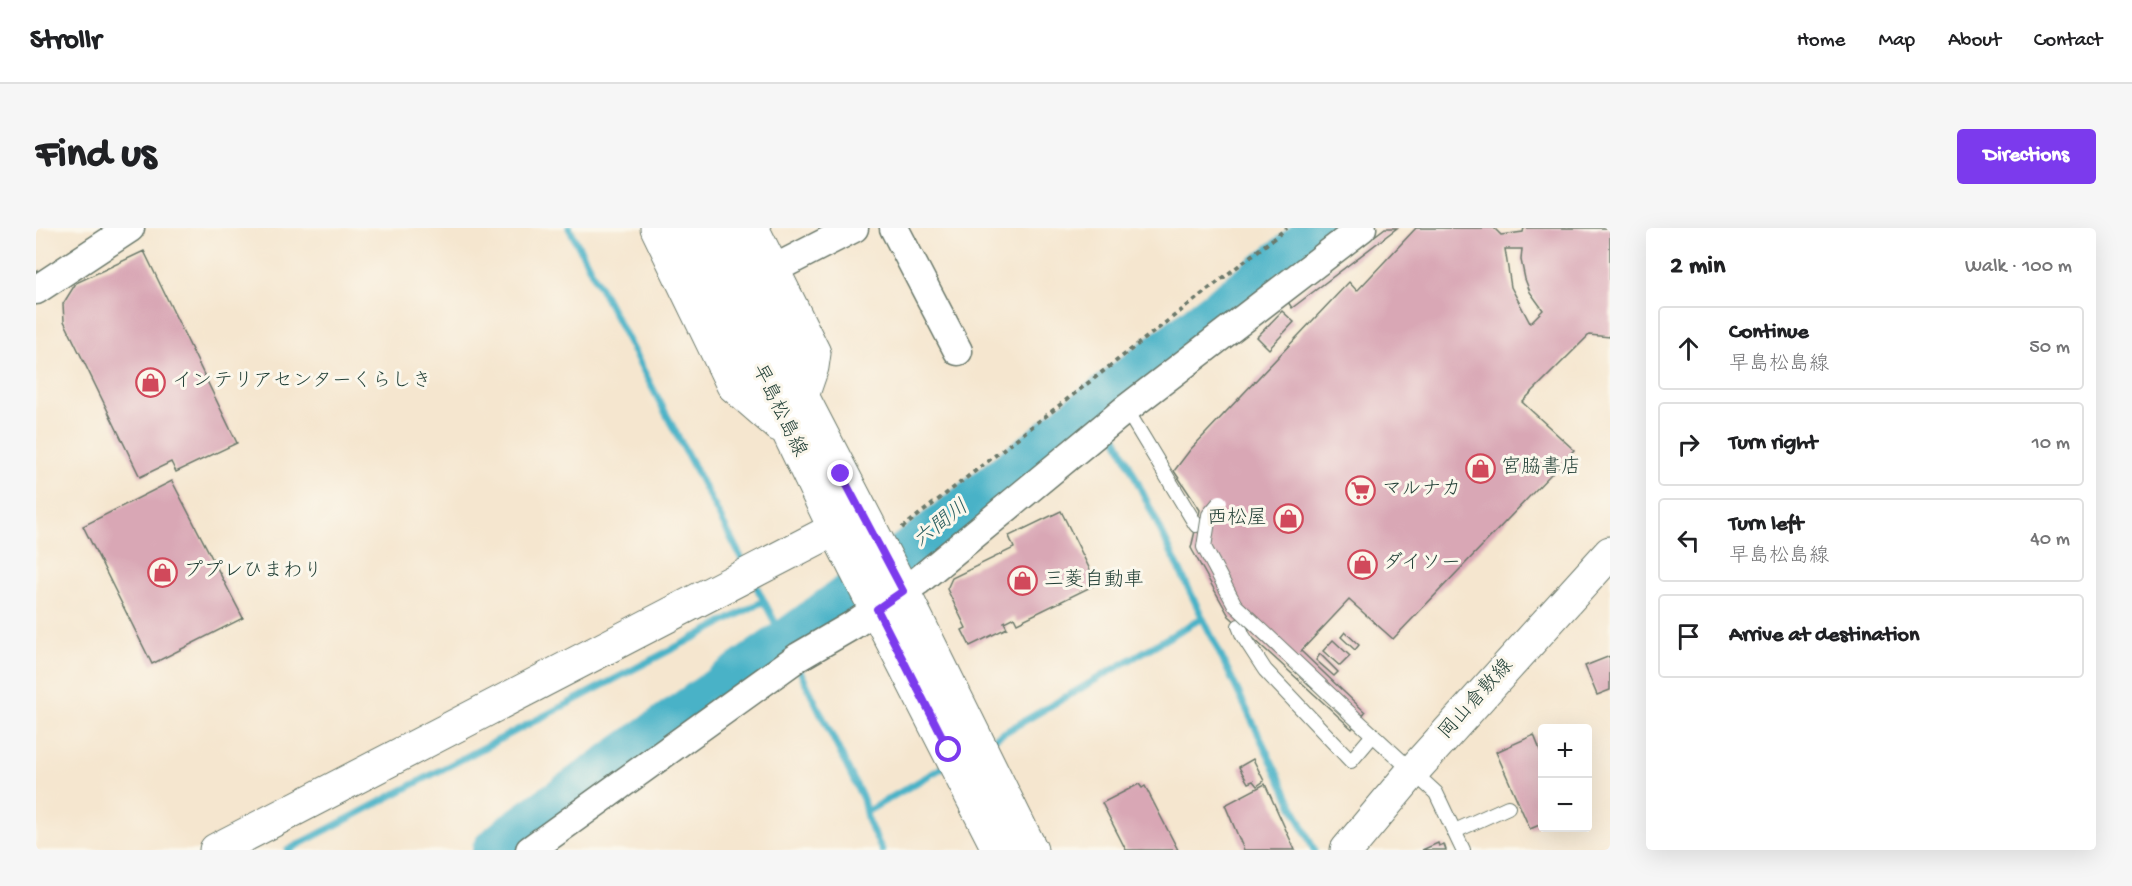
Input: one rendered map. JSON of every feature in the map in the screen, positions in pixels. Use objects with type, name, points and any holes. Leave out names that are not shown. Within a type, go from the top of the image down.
[{"type":"main road","points":[[657,228],[733,385],[789,435]]},
{"type":"main road","name":"早島松島線","points":[[690,228],[789,435],[849,522],[877,548],[887,595],[966,752],[1031,850]]},
{"type":"main road","name":"早島松島線","points":[[723,228],[802,396],[849,522]]},
{"type":"main road","points":[[752,228],[814,353],[812,367],[802,396]]},
{"type":"main road","points":[[216,850],[849,522]]},
{"type":"main road","name":"岡山倉敷線","points":[[1348,850],[1413,771],[1610,553]]},
{"type":"main road","name":"早島松島線","points":[[966,752],[999,850]]},
{"type":"street","points":[[36,290],[130,228]]},
{"type":"street","points":[[772,270],[854,228]]},
{"type":"street","points":[[894,228],[958,351]]},
{"type":"street","points":[[530,850],[792,661],[853,625],[887,595],[936,566],[1126,409],[1362,228]]},
{"type":"lane","points":[[1126,409],[1196,525]]},
{"type":"lane","points":[[1220,502],[1209,514],[1204,547],[1235,605],[1436,794],[1463,850]]},
{"type":"lane","points":[[1239,626],[1265,670],[1351,761],[1373,735]]},
{"type":"lane","points":[[1455,831],[1508,807]]},
{"type":"path","points":[[877,548],[1287,228]]},
{"type":"building","points":[[1385,228],[1397,228],[1292,308],[1288,302]]},
{"type":"building","name":"マルナカ","points":[[1416,228],[1494,228],[1501,235],[1523,232],[1524,228],[1610,228],[1610,337],[1589,335],[1522,402],[1574,450],[1393,639],[1349,600],[1301,651],[1365,712],[1352,729],[1229,616],[1191,548],[1200,510],[1174,471],[1190,450],[1349,282],[1357,291]],"holes":[[[1505,249],[1522,249],[1521,260],[1525,279],[1530,292],[1543,310],[1530,323],[1511,287]]]},
{"type":"building","name":"インテリアセンターくらしき","points":[[144,251],[237,443],[176,472],[171,462],[140,477],[64,321],[63,304],[76,283]]},
{"type":"building","points":[[1282,311],[1294,322],[1269,349],[1257,337]]},
{"type":"building","name":"ププレひまわり","points":[[172,481],[243,618],[152,664],[83,526]]},
{"type":"building","name":"三菱自動車","points":[[1061,511],[1097,584],[1017,623],[1014,617],[1004,622],[1007,628],[970,646],[962,630],[966,628],[947,589],[952,578],[1014,548],[1009,536]]},
{"type":"building","points":[[1345,632],[1359,645],[1355,650],[1341,637]]},
{"type":"building","points":[[1333,640],[1350,656],[1340,666],[1323,651]]},
{"type":"building","points":[[1320,654],[1338,672],[1334,676],[1316,660]]},
{"type":"building","points":[[1610,656],[1610,690],[1597,695],[1585,666]]},
{"type":"building","points":[[1534,735],[1538,745],[1538,826],[1530,829],[1496,752]]},
{"type":"building","points":[[1253,759],[1264,781],[1257,786],[1253,781],[1248,783],[1239,767]]},
{"type":"building","points":[[1139,784],[1142,788],[1145,786],[1178,850],[1126,850],[1102,803]]},
{"type":"building","points":[[1265,784],[1295,850],[1244,850],[1225,805]]},
{"type":"building","points":[[1438,843],[1439,846],[1444,844],[1446,850],[1422,850]]},
{"type":"waterway","points":[[569,228],[745,565]]},
{"type":"waterway","name":"六間川","points":[[493,850],[515,831],[785,641],[919,543],[1323,228]]},
{"type":"waterway","points":[[1092,406],[1100,415]]},
{"type":"waterway","points":[[1113,431],[1314,850]]},
{"type":"waterway","points":[[753,580],[792,655]]},
{"type":"waterway","points":[[288,850],[764,601]]},
{"type":"waterway","points":[[988,742],[1202,618]]},
{"type":"waterway","points":[[797,665],[863,799],[868,822],[882,850]]},
{"type":"waterway","points":[[866,812],[947,765]]},
{"type":"place","name":"インテリアセンターくらしき","points":[[151,382]]},
{"type":"place","name":"宮脇書店","points":[[1480,468]]},
{"type":"place","name":"マルナカ","points":[[1361,490]]},
{"type":"place","name":"西松屋","points":[[1288,519]]},
{"type":"place","name":"ダイソー","points":[[1362,564]]},
{"type":"place","name":"ププレひまわり","points":[[162,572]]},
{"type":"place","name":"三菱自動車","points":[[1023,581]]},
{"type":"route","points":[[841,474],[903,591],[877,609],[949,750]]}]
